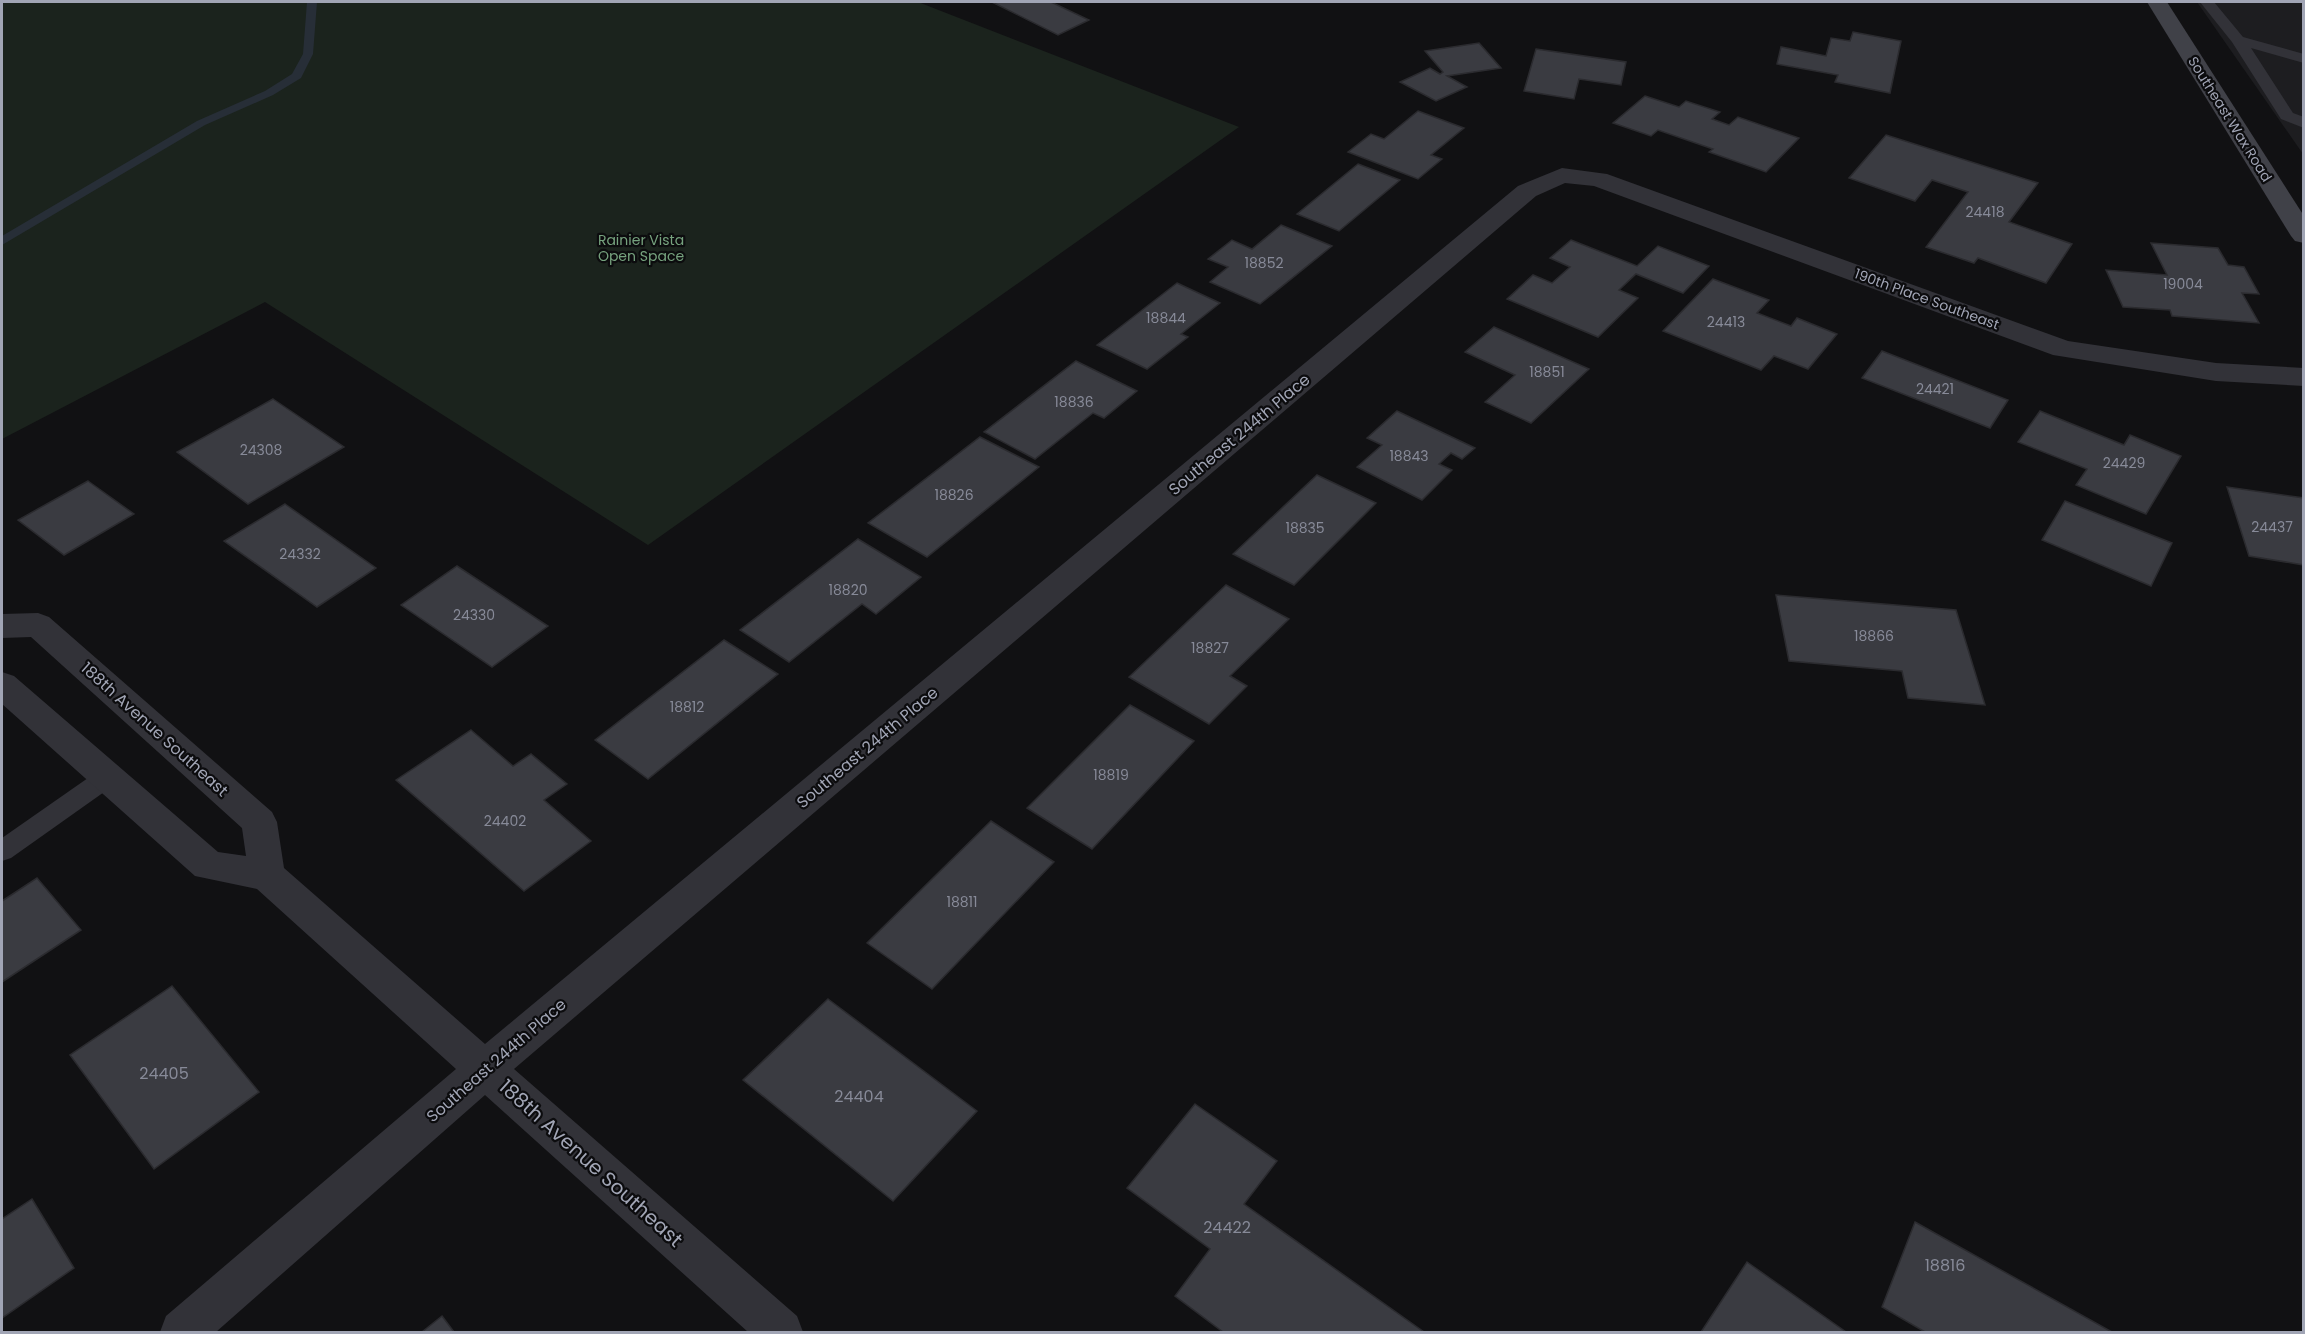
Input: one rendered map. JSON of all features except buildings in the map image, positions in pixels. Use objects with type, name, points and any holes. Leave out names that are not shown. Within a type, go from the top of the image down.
[{"type":"street","name":"Southeast Wax Road","points":[[2157,2],[2304,236]]},
{"type":"street","name":"190th Place Southeast","points":[[1562,175],[1598,179],[2063,348],[2216,372],[2304,378]]},
{"type":"street","name":"Southeast 244th Place","points":[[182,1332],[485,1069],[1527,191],[1562,175]]},
{"type":"street","name":"188th Avenue Southeast","points":[[2,626],[38,625],[259,822],[267,875],[781,1332]]},
{"type":"street","points":[[2,685],[208,865],[267,875]]},
{"type":"lane","points":[[2207,2],[2238,40],[2287,116],[2304,123]]},
{"type":"lane","points":[[2238,40],[2304,59]]},
{"type":"lane","points":[[2,851],[106,778]]},
{"type":"shaded area","points":[[2197,2],[2303,2],[2303,154]]},
{"type":"green space","name":"Rainier Vista Open Space","points":[[918,2],[1239,127],[648,545],[265,302],[2,439],[2,3]]},
{"type":"waterway","points":[[2,241],[201,123],[269,93],[297,76],[308,54],[312,2]]}]
